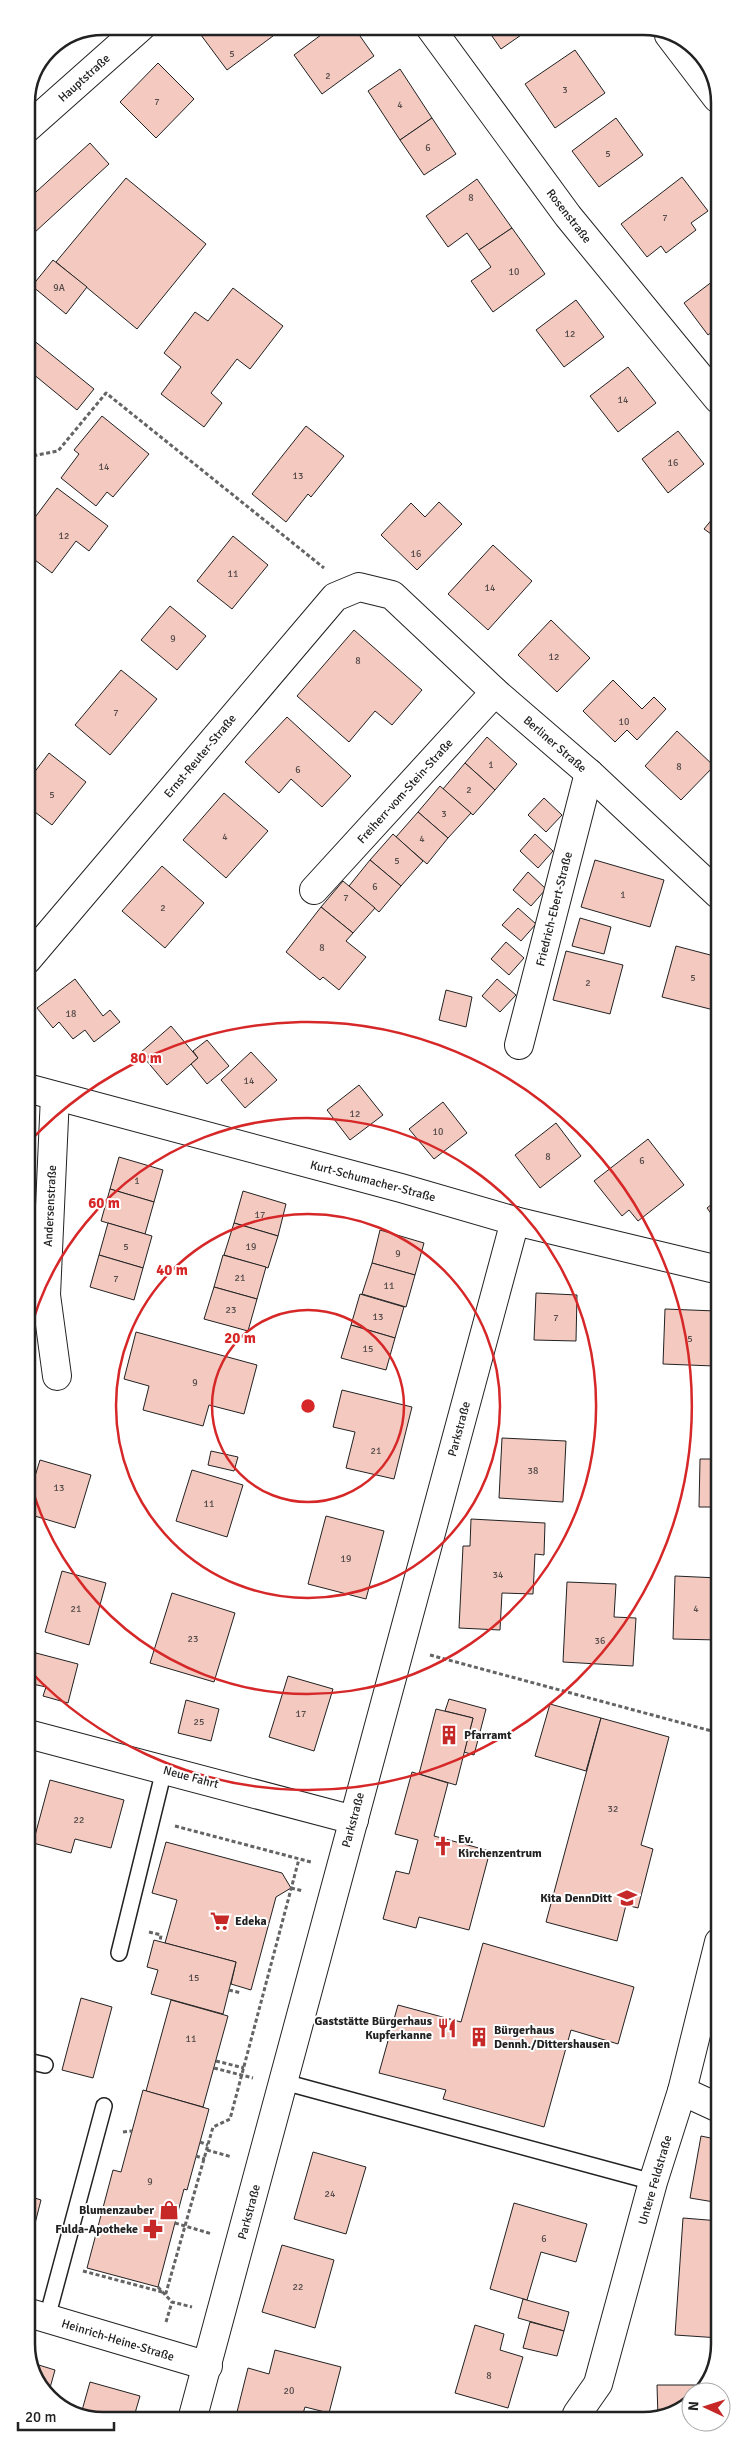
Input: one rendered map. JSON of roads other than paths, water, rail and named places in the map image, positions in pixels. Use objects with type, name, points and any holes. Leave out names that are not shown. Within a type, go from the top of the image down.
[{"type":"street","name":"Hauptstraße","points":[[35,121],[132,35]]},
{"type":"street","name":"Rosenstraße","points":[[437,35],[568,216],[711,390]]},
{"type":"street","points":[[675,43],[709,88]]},
{"type":"street","name":"Ernst-Reuter-Straße","points":[[35,951],[335,597],[359,587],[392,595]]},
{"type":"street","name":"Berliner Straße","points":[[392,595],[495,692],[589,773],[711,887]]},
{"type":"street","name":"Freiherr-vom-Stein-Straße","points":[[314,890],[495,692]]},
{"type":"street","name":"Friedrich-Ebert-Straße","points":[[519,1045],[589,773]]},
{"type":"street","name":"Kurt-Schumacher-Straße","points":[[35,1090],[401,1188],[515,1221],[711,1268]]},
{"type":"street","name":"Andersenstraße","points":[[55,1096],[46,1295],[57,1376]]},
{"type":"street","name":"Parkstraße","points":[[194,2412],[515,1221]]},
{"type":"street","name":"Neue Fahrt","points":[[35,1736],[354,1820]]},
{"type":"street","name":"Untere Feldstraße","points":[[578,2412],[598,2384],[653,2182],[682,2091],[711,1974]]},
{"type":"street","points":[[682,2091],[711,2104]]},
{"type":"street","name":"Heinrich-Heine-Straße","points":[[38,2316],[208,2366]]},
{"type":"lane","points":[[119,1953],[164,1770]]},
{"type":"lane","points":[[35,2063],[45,2065]]},
{"type":"lane","points":[[284,2082],[653,2182]]},
{"type":"lane","points":[[38,2316],[104,2106]]},
{"type":"place","name":"Pfarramt","points":[[449,1735]]},
{"type":"place","name":"Ev. Kirchenzentrum","points":[[443,1846]]},
{"type":"place","name":"Kita DennDitt","points":[[627,1898]]},
{"type":"place","name":"Edeka","points":[[220,1921]]},
{"type":"place","name":"Gaststätte Bürgerhaus Kupferkanne","points":[[447,2028]]},
{"type":"place","name":"Bürgerhaus Dennh./Dittershausen","points":[[479,2037]]},
{"type":"place","name":"Blumenzauber","points":[[169,2210]]},
{"type":"place","name":"Fulda-Apotheke","points":[[153,2229]]}]
